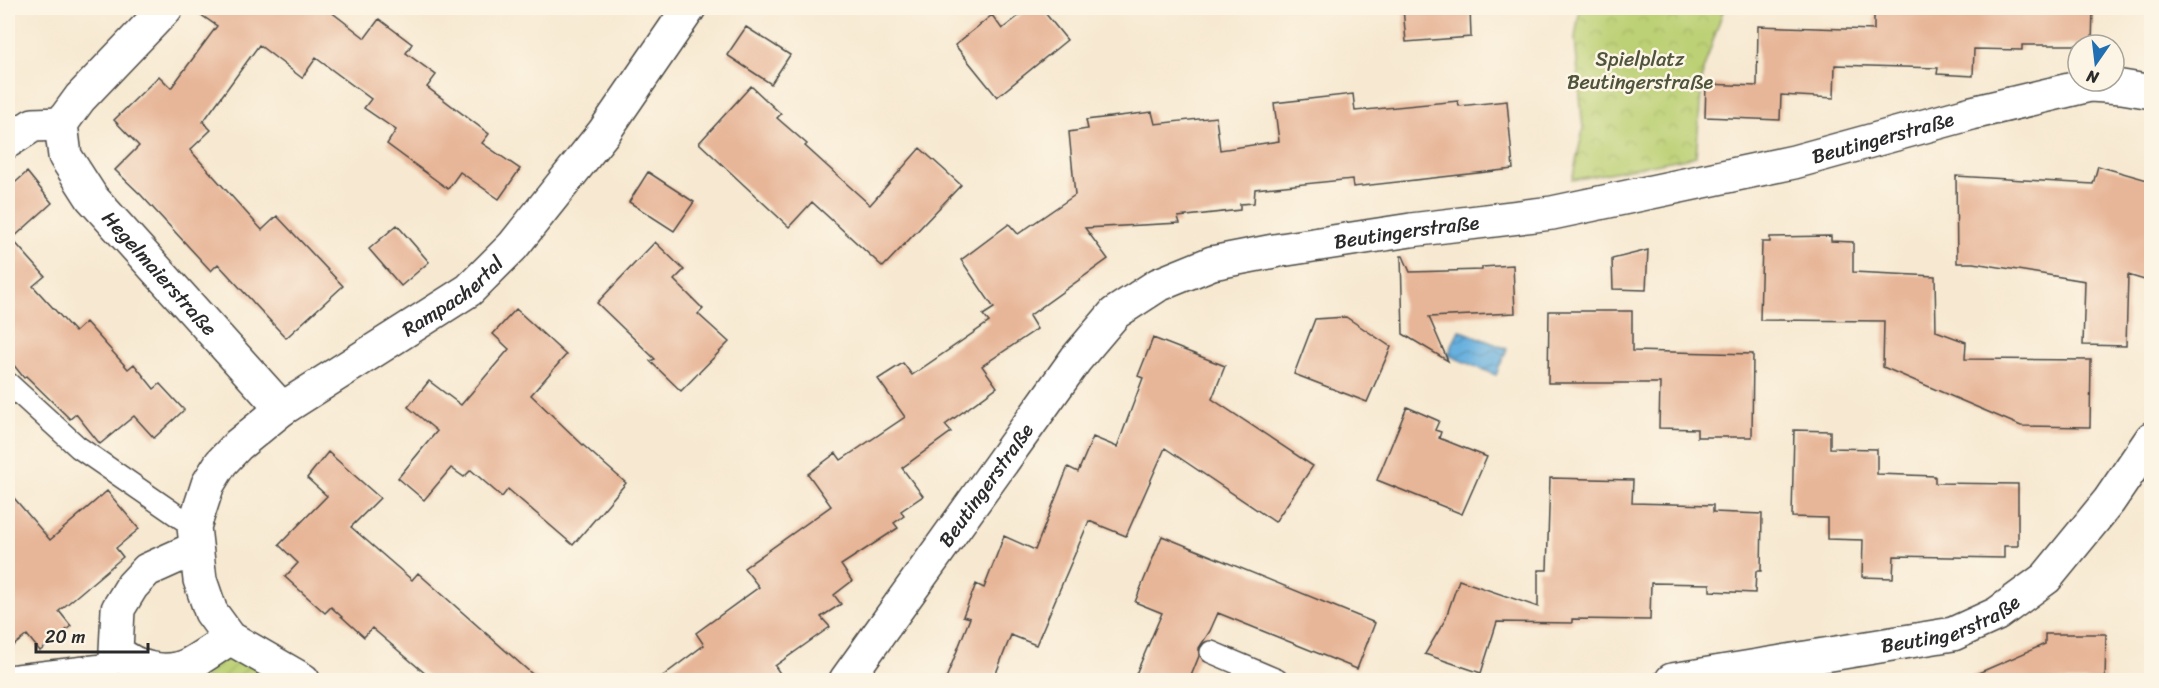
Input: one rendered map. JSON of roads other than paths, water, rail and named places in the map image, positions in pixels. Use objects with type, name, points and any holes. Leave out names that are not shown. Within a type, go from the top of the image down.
[{"type":"street","points":[[8,141],[33,125],[61,124],[80,98],[166,8]]},
{"type":"street","name":"Rampachertal","points":[[230,638],[211,612],[200,580],[195,538],[208,484],[222,463],[238,445],[282,409],[469,290],[490,271],[513,246],[604,132],[689,8]]},
{"type":"street","name":"Beutingerstraße","points":[[846,681],[1076,359],[1115,313],[1158,285],[1212,263],[1274,250],[1411,230],[1535,216],[1675,188],[1794,162],[1972,113],[2090,85],[2151,92]]},
{"type":"street","name":"Hegelmaierstraße","points":[[61,124],[65,156],[92,198],[282,409]]},
{"type":"street","name":"Beutingerstraße","points":[[1672,681],[1953,634],[1997,614],[2046,578],[2109,501],[2151,438]]},
{"type":"street","points":[[195,538],[147,570],[132,586],[118,609],[116,651],[128,662],[146,668],[167,669],[188,665],[230,638],[303,681]]},
{"type":"lane","points":[[8,383],[78,447],[195,538]]},
{"type":"lane","points":[[1211,652],[1277,681]]},
{"type":"lane","points":[[8,676],[128,662]]},
{"type":"water","points":[[1459,330],[1507,349],[1496,375],[1448,355]]},
{"type":"park label","name":"Spielplatz Beutingerstraße","points":[[1640,70]]}]
